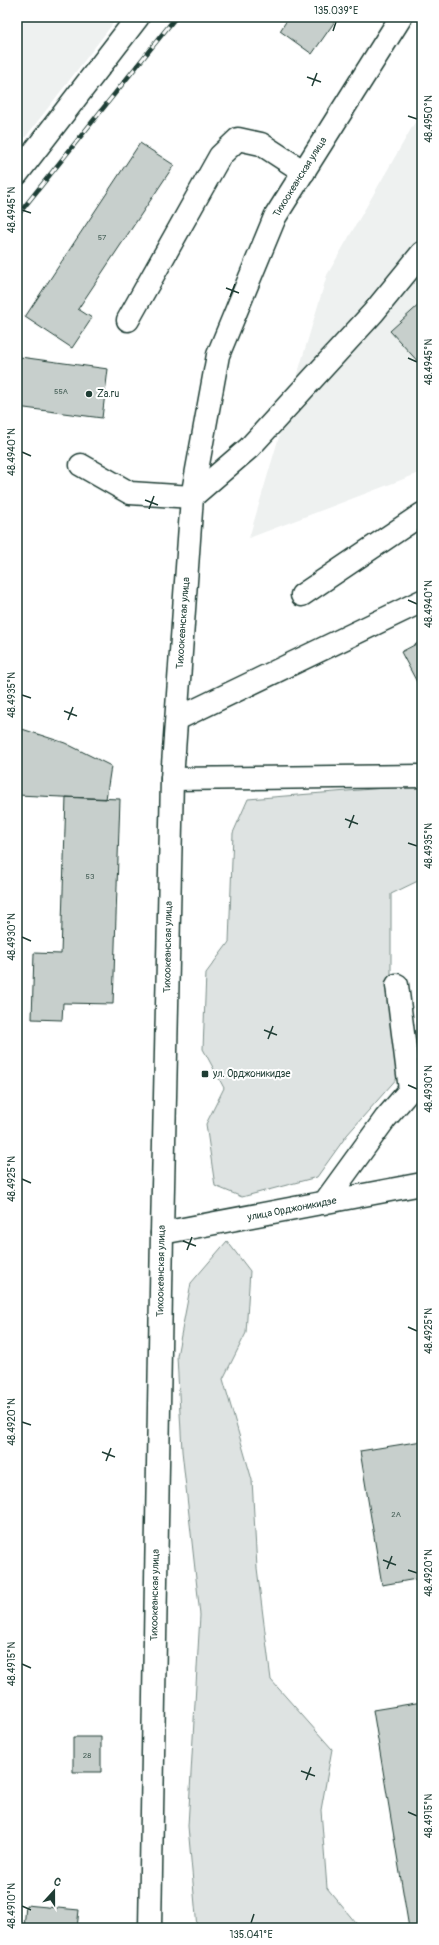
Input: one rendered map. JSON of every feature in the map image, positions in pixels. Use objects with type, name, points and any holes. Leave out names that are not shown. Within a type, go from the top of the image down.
[{"type":"main road","points":[[17,174],[138,17]]},
{"type":"main road","name":"Тихоокеанская улица","points":[[150,1928],[162,1233],[172,779],[192,497],[218,355],[275,217],[401,17]]},
{"type":"main road","points":[[128,320],[220,156],[238,139],[261,144],[304,172]]},
{"type":"main road","points":[[81,464],[130,493],[192,497],[249,448],[374,313],[422,253]]},
{"type":"main road","points":[[302,595],[422,514]]},
{"type":"main road","points":[[177,719],[422,601]]},
{"type":"main road","points":[[172,779],[422,776]]},
{"type":"main road","points":[[324,1203],[385,1119],[410,1090],[397,985]]},
{"type":"main road","name":"улица Орджоникидзе","points":[[162,1233],[422,1184]]},
{"type":"shaded area","points":[[17,17],[118,17],[17,148]]},
{"type":"shaded area","points":[[422,110],[422,472],[249,538],[327,275]]},
{"type":"shaded area","points":[[422,785],[422,879],[391,894],[391,1020],[399,1076],[347,1135],[317,1177],[242,1197],[215,1186],[206,1124],[224,1088],[203,1049],[206,973],[229,942],[233,833],[248,799]]},
{"type":"shaded area","points":[[227,1241],[250,1271],[246,1333],[223,1379],[252,1480],[257,1568],[271,1680],[332,1749],[321,1810],[327,1888],[360,1928],[197,1928],[188,1826],[200,1615],[182,1451],[177,1356],[191,1283]]},
{"type":"building","points":[[289,17],[338,17],[312,54],[280,31]]},
{"type":"building","points":[[140,143],[174,165],[78,309],[92,318],[72,348],[25,317]]},
{"type":"building","points":[[422,302],[422,366],[390,331]]},
{"type":"building","points":[[20,357],[108,369],[102,418],[17,407],[17,376]]},
{"type":"building","points":[[422,641],[422,681],[418,684],[401,652]]},
{"type":"building","points":[[22,729],[65,743],[111,766],[106,799],[17,795],[17,746]]},
{"type":"building","points":[[66,797],[120,799],[113,1004],[63,1003],[62,1020],[32,1019],[34,953],[61,954]]},
{"type":"building","points":[[422,1441],[422,1578],[382,1585],[360,1451]]},
{"type":"building","points":[[422,1702],[422,1928],[409,1928],[373,1710]]},
{"type":"building","points":[[73,1737],[101,1737],[101,1772],[73,1772]]},
{"type":"building","points":[[26,1905],[79,1910],[77,1928],[24,1928]]},
{"type":"railway","points":[[17,216],[176,17]]},
{"type":"place","name":"Za.ru","points":[[89,394]]},
{"type":"place","name":"ул. Орджоникидзе","points":[[205,1074]]}]
